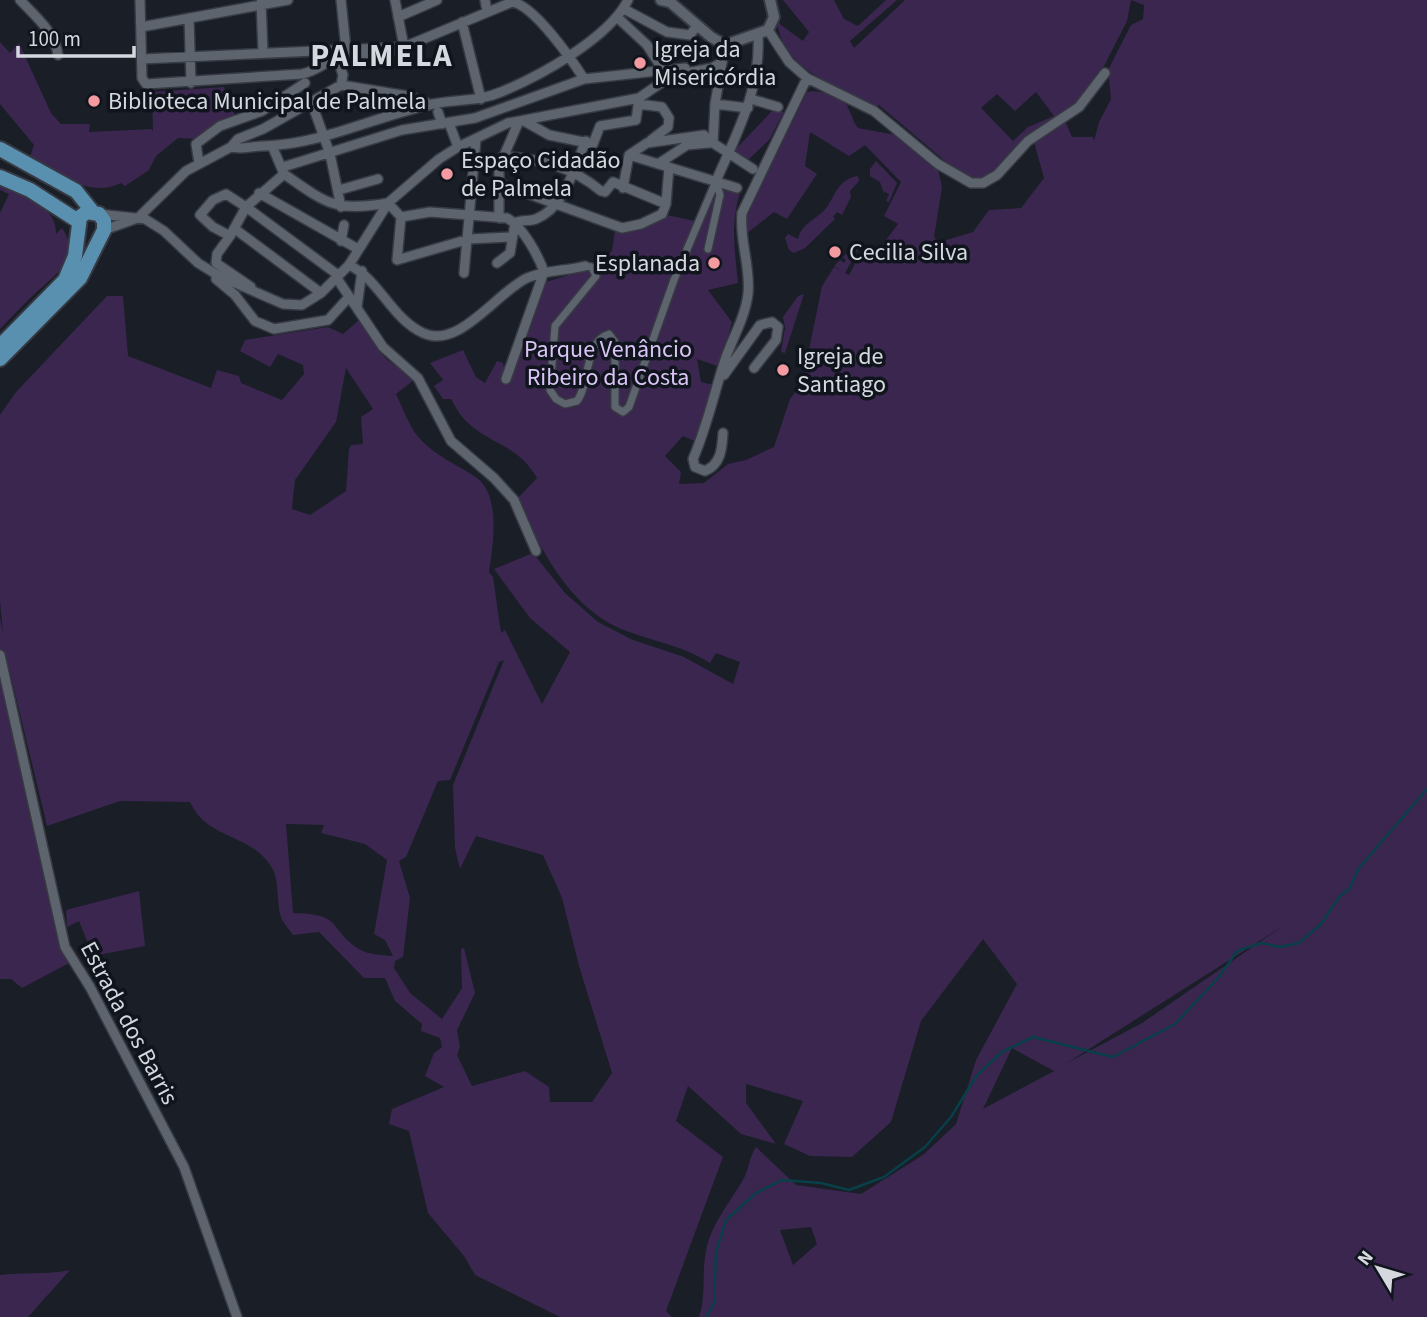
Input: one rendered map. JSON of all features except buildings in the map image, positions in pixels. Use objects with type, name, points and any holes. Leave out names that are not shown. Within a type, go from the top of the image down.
[{"type":"main road","points":[[0,149],[76,191],[104,221],[102,233],[88,265],[74,286],[0,359]]},
{"type":"main road","points":[[0,177],[30,190],[78,226],[88,239],[102,233]]},
{"type":"main road","points":[[0,346],[65,280],[75,256],[78,226],[83,214],[95,213]]},
{"type":"street","points":[[20,0],[47,29],[57,44],[58,55]]},
{"type":"street","points":[[140,0],[142,78],[148,85],[316,72],[337,57],[383,55],[507,3],[519,4],[569,54],[584,79]]},
{"type":"street","points":[[141,27],[261,2],[288,0]]},
{"type":"street","points":[[341,0],[346,49]]},
{"type":"street","points":[[395,0],[404,47]]},
{"type":"street","points":[[398,17],[437,0]]},
{"type":"street","points":[[485,0],[487,11]]},
{"type":"street","points":[[349,265],[362,271],[381,297],[408,323],[423,333],[439,337],[463,327],[511,287],[544,272],[592,267],[596,276],[555,326],[550,390],[565,404],[577,401],[597,345],[602,337],[609,334],[615,342],[615,407],[623,412],[629,407],[670,292],[750,104],[763,33],[774,17],[770,0]]},
{"type":"street","points":[[667,1],[725,45]]},
{"type":"street","points":[[261,2],[263,52]]},
{"type":"street","points":[[231,147],[240,150],[273,148],[481,99],[521,83],[569,54],[618,18],[626,4],[673,34],[690,35],[697,26]]},
{"type":"street","points":[[189,18],[191,83]]},
{"type":"street","points":[[618,18],[647,45],[663,69]]},
{"type":"street","points":[[461,22],[481,99]]},
{"type":"street","points":[[725,45],[763,33]]},
{"type":"street","points":[[763,33],[807,78],[874,111],[962,181],[986,182],[1002,170],[1028,141],[1079,107],[1105,73]]},
{"type":"street","points":[[713,144],[715,103],[725,45]]},
{"type":"street","points":[[142,59],[404,47]]},
{"type":"street","points":[[337,57],[343,75],[341,85],[315,108],[340,190],[341,207]]},
{"type":"street","points":[[205,268],[292,307],[302,306],[321,293],[349,265],[388,202],[439,159],[458,147],[495,128],[521,121],[640,99],[671,76],[720,63]]},
{"type":"street","points":[[264,296],[216,263],[217,254],[246,207],[283,170],[402,131],[475,118],[584,79],[663,69],[705,69]]},
{"type":"street","points":[[723,433],[722,451],[714,465],[705,471],[695,467],[692,459],[702,442],[748,292],[742,213],[807,78]]},
{"type":"street","points":[[199,163],[196,144],[220,126],[276,103],[305,83]]},
{"type":"street","points":[[102,233],[138,218],[164,189],[199,163],[231,147],[237,139],[284,117],[341,85],[437,108],[458,147]]},
{"type":"street","points":[[401,217],[430,212],[499,218],[515,223],[536,219],[554,205],[600,126],[636,120],[640,99]]},
{"type":"street","points":[[623,188],[629,155],[668,127],[669,118],[662,107],[640,99]]},
{"type":"street","points":[[276,103],[284,117]]},
{"type":"street","points":[[715,103],[778,107]]},
{"type":"street","points":[[521,121],[549,135],[590,142]]},
{"type":"street","points":[[499,218],[501,184],[498,174],[503,156],[521,121]]},
{"type":"street","points":[[647,143],[704,135],[727,155],[753,169]]},
{"type":"street","points":[[464,273],[469,239],[475,140]]},
{"type":"street","points":[[658,164],[693,142],[713,144]]},
{"type":"street","points":[[273,148],[283,170],[312,193],[341,207],[388,202]]},
{"type":"street","points":[[629,155],[737,188]]},
{"type":"street","points":[[503,156],[542,160],[574,172],[601,191],[606,191],[613,182],[666,204]]},
{"type":"street","points":[[501,184],[622,228],[656,219],[666,204],[669,167]]},
{"type":"street","points":[[340,190],[378,178]]},
{"type":"street","points":[[708,249],[720,195],[716,181]]},
{"type":"street","points":[[259,193],[359,249]]},
{"type":"street","points":[[321,293],[232,233],[213,228],[200,215],[213,200],[226,194],[337,276],[383,347],[418,378],[451,441],[494,478],[514,500],[536,551]]},
{"type":"street","points":[[388,202],[401,217],[397,260],[469,239],[511,237]]},
{"type":"street","points":[[95,213],[138,218],[164,230],[232,292],[255,321],[274,329],[328,320],[349,297]]},
{"type":"street","points":[[497,263],[510,253],[515,223]]},
{"type":"street","points":[[506,379],[544,272],[535,251],[515,223]]},
{"type":"street","points":[[341,241],[344,225]]},
{"type":"street","points":[[357,307],[362,271]]},
{"type":"street","points":[[718,383],[757,328],[772,322],[778,327],[778,335],[754,368]]},
{"type":"street","name":"Estrada dos Barris","points":[[0,655],[65,947],[90,987],[184,1167],[237,1317]]},
{"type":"green space","points":[[783,0],[834,0],[844,19],[858,26],[886,0],[897,0],[850,41],[854,48],[905,0],[1131,0],[1127,21],[1100,74],[1074,107],[1031,134],[988,179],[973,178],[958,172],[879,105],[876,107],[830,84],[801,65],[782,39],[777,22],[803,41],[809,32]],"holes":[[[1036,92],[1054,116],[1028,127],[1013,141],[981,108],[997,94],[1015,111]]]},
{"type":"green space","name":"Parque Venâncio Ribeiro da Costa","points":[[1131,0],[1427,0],[1427,1317],[699,1317],[707,1246],[720,1216],[744,1178],[756,1147],[796,1185],[861,1194],[923,1155],[956,1124],[976,1060],[1017,984],[983,939],[921,1021],[891,1122],[852,1157],[810,1156],[784,1144],[803,1101],[746,1084],[746,1103],[776,1144],[741,1134],[688,1086],[676,1121],[723,1157],[666,1311],[672,1317],[560,1317],[475,1275],[464,1256],[428,1213],[409,1131],[389,1124],[392,1109],[444,1087],[425,1076],[434,1053],[442,1047],[440,1038],[421,1031],[422,1024],[395,1001],[385,978],[364,978],[319,932],[293,935],[281,917],[272,868],[253,848],[208,824],[190,802],[120,801],[47,826],[8,664],[28,804],[50,904],[69,963],[22,988],[11,979],[0,979],[0,618],[3,634],[0,601],[0,415],[16,392],[107,296],[123,296],[128,356],[211,388],[217,370],[239,376],[241,383],[282,400],[304,374],[303,365],[278,354],[270,367],[240,351],[245,340],[328,327],[343,334],[359,320],[385,358],[414,380],[396,394],[419,438],[485,486],[490,497],[494,522],[489,572],[493,577],[501,633],[505,630],[542,704],[570,652],[530,618],[494,569],[533,553],[565,593],[598,622],[633,640],[684,657],[733,684],[740,662],[716,653],[710,663],[681,649],[629,632],[609,623],[575,595],[548,558],[518,498],[537,478],[521,458],[467,422],[451,399],[443,399],[434,386],[443,380],[430,363],[463,350],[476,377],[485,383],[497,361],[503,363],[506,377],[546,282],[595,267],[612,251],[615,230],[636,229],[667,215],[699,222],[717,183],[740,193],[734,227],[738,283],[708,290],[732,322],[720,367],[697,359],[701,382],[714,385],[697,442],[683,436],[665,456],[681,472],[679,484],[704,483],[728,464],[746,460],[774,447],[790,399],[802,384],[822,286],[834,267],[842,271],[834,266],[840,260],[844,263],[846,260],[843,257],[858,244],[860,246],[845,273],[849,275],[859,256],[877,252],[898,224],[884,216],[901,182],[865,145],[849,156],[810,132],[805,166],[817,174],[787,219],[774,212],[746,234],[745,219],[807,92],[821,92],[841,99],[858,128],[896,135],[938,169],[942,187],[934,237],[940,242],[973,232],[989,210],[1021,208],[1044,178],[1034,142],[1065,121],[1072,137],[1093,137],[1094,141],[1099,122],[1111,99],[1108,70],[1131,25],[1143,19],[1144,5]],"holes":[[[346,368],[373,409],[361,417],[363,444],[351,445],[349,449],[346,491],[310,515],[292,509],[295,480],[336,422]],[[504,660],[453,785],[455,848],[460,869],[476,836],[543,855],[562,898],[579,966],[612,1073],[592,1102],[550,1102],[549,1087],[525,1071],[472,1086],[457,1055],[460,1047],[457,1030],[475,993],[464,948],[461,949],[462,988],[442,1019],[410,993],[394,968],[395,961],[403,957],[410,898],[399,861],[406,857],[438,781],[450,780],[499,662]],[[286,824],[324,825],[321,833],[365,844],[387,860],[374,934],[385,940],[393,956],[363,951],[328,919],[293,913]],[[1283,926],[1142,1023],[1067,1063]],[[1012,1048],[1054,1071],[983,1109]],[[811,1227],[817,1244],[793,1265],[780,1230]]]},
{"type":"green space","points":[[0,42],[10,53],[19,43],[51,113],[61,124],[90,124],[89,132],[152,129],[153,132],[152,92],[224,87],[236,118],[198,139],[178,138],[156,156],[149,170],[125,186],[121,183],[110,187],[86,186],[29,160],[34,145],[0,104]]},
{"type":"green space","points":[[773,110],[784,112],[769,140],[745,163],[730,155]]},
{"type":"green space","points":[[876,161],[897,183],[889,202],[886,201],[889,194],[883,191],[880,182],[870,176],[870,169]]},
{"type":"green space","points":[[858,176],[859,181],[850,191],[851,197],[842,215],[837,212],[833,217],[835,219],[805,248],[794,253],[789,250],[785,238],[788,234],[798,239],[806,225],[827,207],[842,183]]},
{"type":"green space","points":[[0,185],[37,202],[45,209],[55,224],[56,234],[62,228],[69,247],[65,263],[60,270],[0,329],[0,213],[9,194],[0,190]]},
{"type":"green space","points":[[804,294],[785,353],[781,352],[785,328],[783,317],[798,296]]},
{"type":"green space","points":[[139,891],[145,946],[93,956],[79,921],[67,927],[66,910]]},
{"type":"green space","points":[[70,1270],[28,1317],[0,1317],[0,1275]]},
{"type":"waterway","points":[[706,1317],[714,1303],[716,1252],[726,1220],[756,1193],[782,1180],[821,1183],[849,1190],[884,1177],[925,1147],[951,1117],[977,1075],[1002,1052],[1033,1037],[1113,1057],[1175,1024],[1219,977],[1237,951],[1261,943],[1280,947],[1299,943],[1321,924],[1339,897],[1349,889],[1359,868],[1427,789]]},
{"type":"place","name":"Igreja da Misericórdia","points":[[640,63]]},
{"type":"place","name":"Biblioteca Municipal de Palmela","points":[[94,101]]},
{"type":"place","name":"Espaço Cidadão de Palmela","points":[[447,174]]},
{"type":"place","name":"Cecilia Silva","points":[[835,252]]},
{"type":"place","name":"Esplanada","points":[[714,263]]},
{"type":"place","name":"Igreja de Santiago","points":[[783,370]]},
{"type":"district","name":"PALMELA","points":[[382,56]]}]
